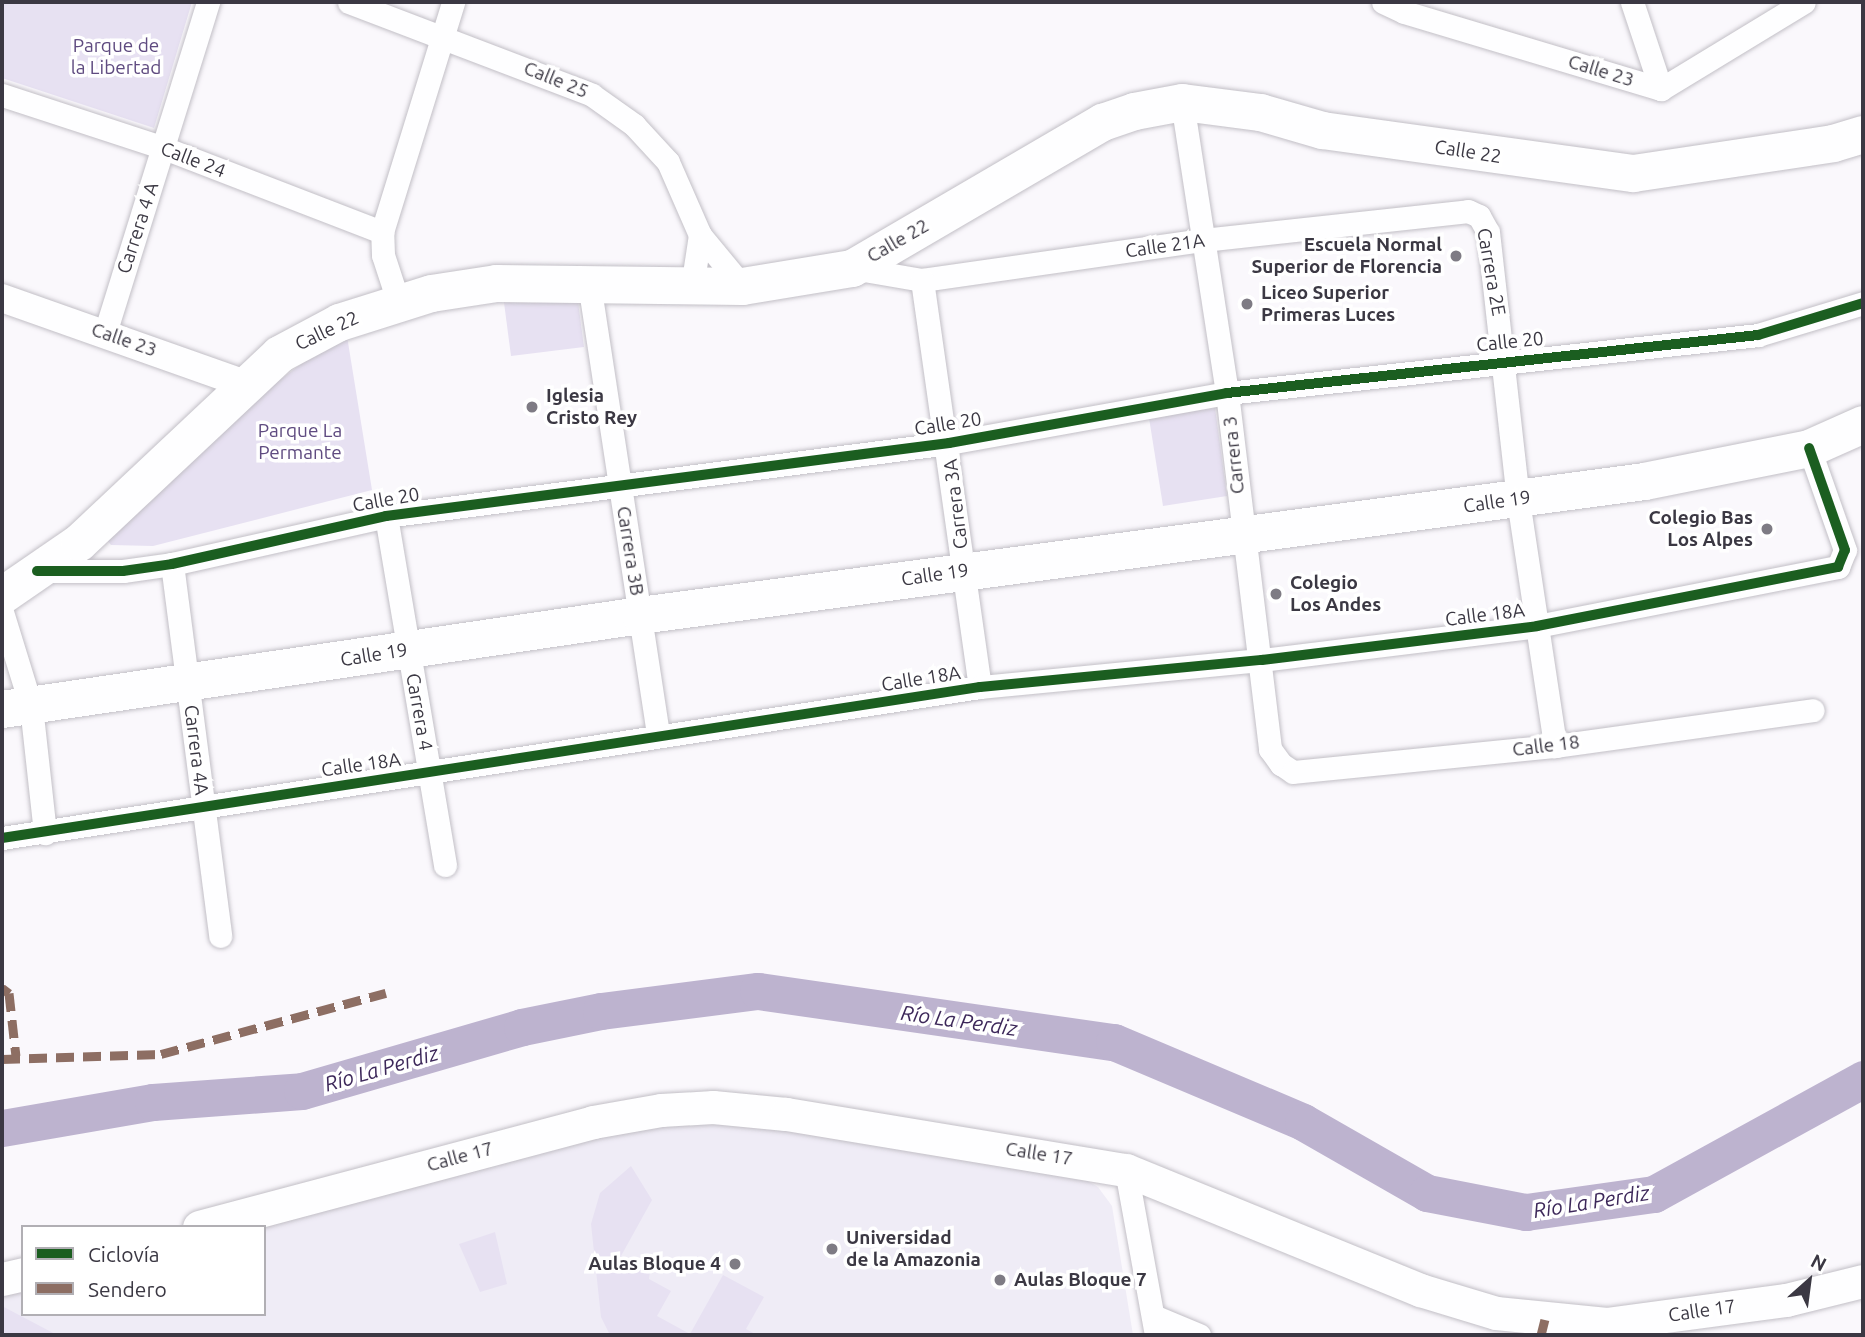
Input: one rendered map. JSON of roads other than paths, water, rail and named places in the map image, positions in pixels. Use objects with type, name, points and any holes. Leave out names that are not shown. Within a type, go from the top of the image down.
[{"type":"main road","name":"Calle 22","points":[[2,595],[79,542],[245,384],[291,348],[339,322],[398,301],[496,283],[742,286],[852,268],[1102,122],[1182,102],[1259,112],[1322,130],[1633,173],[1833,143],[1863,134]]},
{"type":"main road","name":"Calle 19","points":[[16,708],[640,615],[1518,500],[1644,481],[1810,448],[1863,424]]},
{"type":"main road","name":"Calle 17","points":[[207,1225],[593,1122],[661,1110],[713,1108],[786,1114],[1126,1170],[1420,1290],[1496,1312],[1612,1330],[1786,1300],[1863,1280]]},
{"type":"main road","points":[[2,1279],[21,1274]]},
{"type":"street","name":"Carrera 4 A","points":[[105,333],[208,2]]},
{"type":"street","name":"Calle 25","points":[[349,2],[443,35],[592,94],[634,125],[668,162],[700,235],[742,286]]},
{"type":"street","points":[[398,301],[383,255],[382,233],[453,2]]},
{"type":"street","name":"Calle 23","points":[[1383,2],[1404,12],[1661,89],[1804,2]]},
{"type":"street","points":[[1632,2],[1661,89]]},
{"type":"street","name":"Calle 24","points":[[2,95],[164,148],[382,233]]},
{"type":"street","name":"Carrera 3","points":[[1182,102],[1227,393],[1243,535],[1262,660],[1270,749],[1280,764]]},
{"type":"street","name":"Calle 21A","points":[[852,268],[922,280],[1203,240],[1468,211],[1479,216]]},
{"type":"street","name":"Carrera 2E","points":[[1479,216],[1489,232],[1518,500],[1555,746]]},
{"type":"street","points":[[692,287],[700,235]]},
{"type":"street","name":"Carrera 3A","points":[[922,280],[949,443],[981,687]]},
{"type":"street","name":"Carrera 3B","points":[[589,283],[658,737]]},
{"type":"street","name":"Calle 23","points":[[2,298],[245,384]]},
{"type":"street","name":"Calle 20","points":[[37,570],[122,571],[172,564],[386,516],[949,443],[1227,393],[1504,360],[1758,335],[1863,303]]},
{"type":"street","name":"Calle 18A","points":[[2,838],[981,687],[1262,660],[1537,626],[1838,567],[1845,561],[1845,551],[1810,448]]},
{"type":"street","name":"Carrera 4","points":[[386,516],[445,865]]},
{"type":"street","name":"Carrera 4A","points":[[172,564],[220,936]]},
{"type":"street","points":[[2,612],[16,708],[45,833]]},
{"type":"street","name":"Calle 18","points":[[1280,764],[1293,772],[1555,746],[1812,710]]},
{"type":"street","points":[[1126,1170],[1155,1325],[1199,1335]]},
{"type":"waterway","name":"Río La Perdiz","points":[[2,1128],[153,1102],[302,1091],[522,1027],[601,1011],[758,991],[1114,1042],[1303,1122],[1427,1193],[1526,1212],[1654,1194],[1863,1079]]},
{"type":"place","name":"Escuela Normal Superior de Florencia","points":[[1456,256]]},
{"type":"place","name":"Liceo Superior Primeras Luces","points":[[1247,304]]},
{"type":"place","name":"Iglesia Cristo Rey","points":[[532,407]]},
{"type":"place","name":"Colegio Bas Los Alpes","points":[[1767,529]]},
{"type":"place","name":"Colegio Los Andes","points":[[1276,594]]},
{"type":"place","name":"Universidad de la Amazonia","points":[[832,1249]]},
{"type":"place","name":"Aulas Bloque 4","points":[[735,1264]]},
{"type":"place","name":"Aulas Bloque 7","points":[[1000,1280]]},
{"type":"park label","name":"Parque de la Libertad","points":[[116,57]]},
{"type":"park label","name":"Parque La Permante","points":[[300,442]]}]
